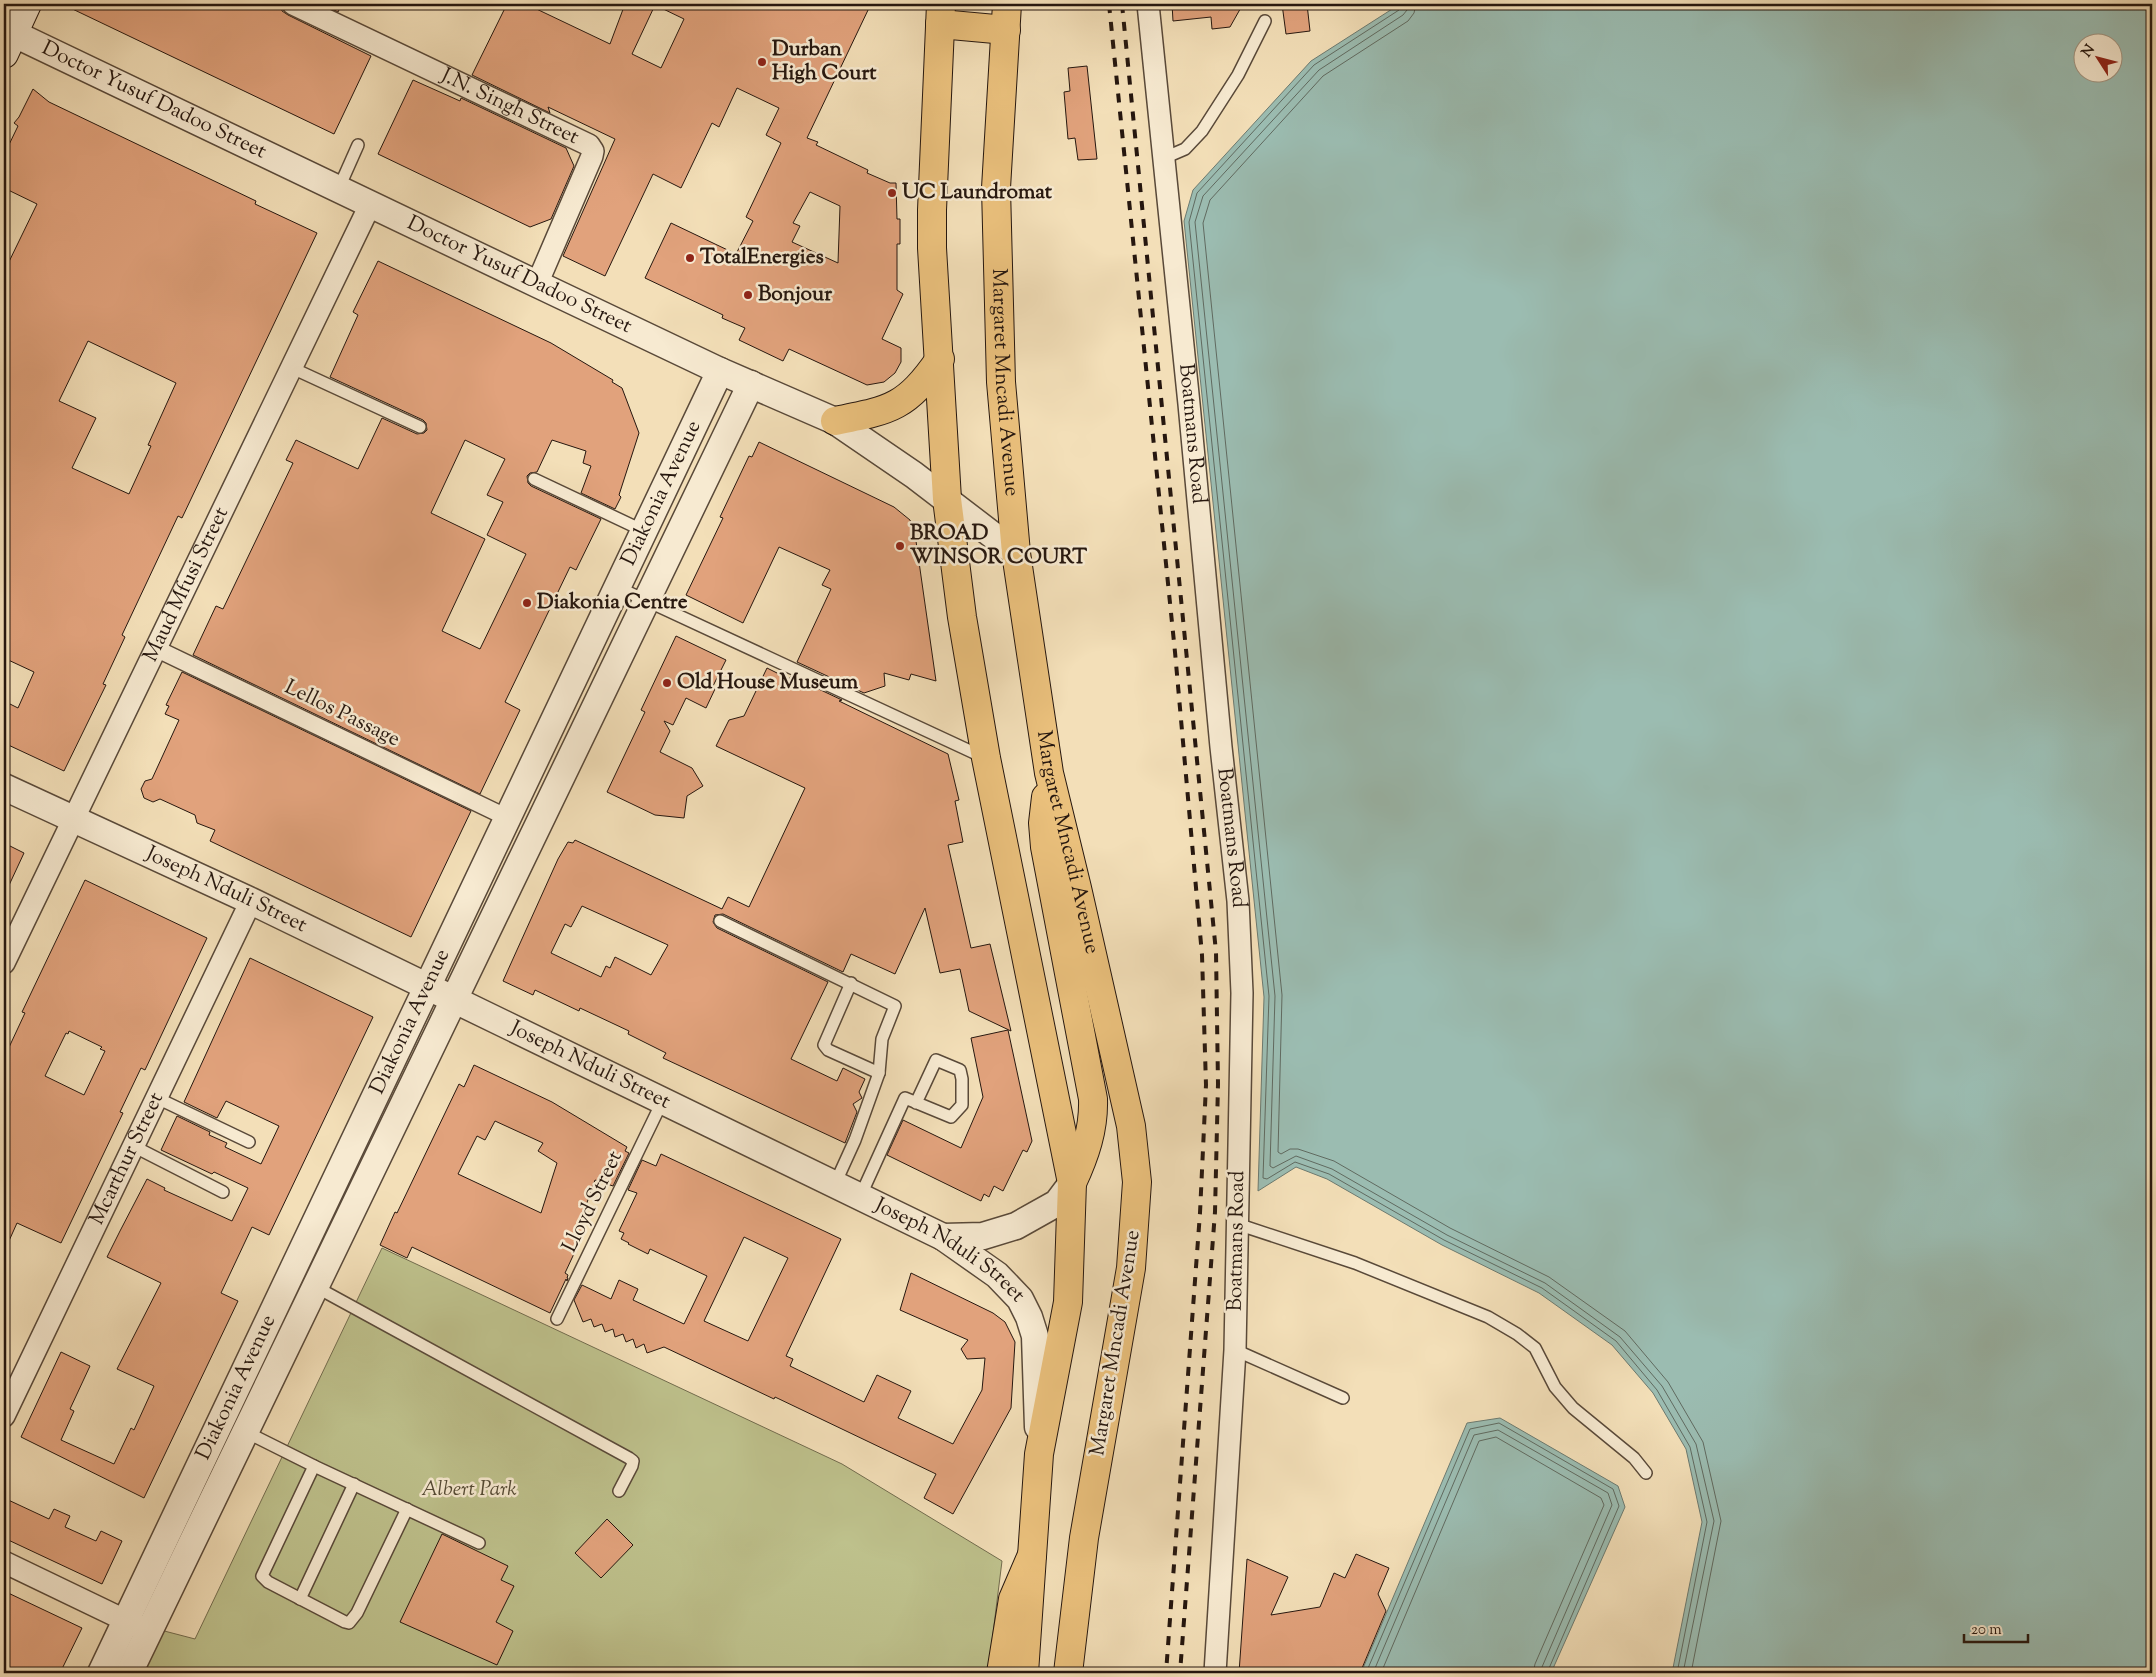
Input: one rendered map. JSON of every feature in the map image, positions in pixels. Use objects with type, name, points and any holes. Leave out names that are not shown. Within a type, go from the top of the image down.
[{"type":"main road","points":[[7,39],[27,4]]},
{"type":"main road","points":[[1007,17],[940,14],[932,210],[934,294],[940,359],[947,499],[962,617],[986,758],[1072,1183],[1068,1302],[1039,1454],[1024,1673]]},
{"type":"main road","name":"Margaret Mncadi Avenue","points":[[1007,17],[996,188],[1001,382],[1016,553],[1049,773],[1131,1126],[1137,1182],[1132,1268],[1084,1538],[1068,1673]]},
{"type":"main road","points":[[835,421],[891,408],[905,400],[925,380],[940,359]]},
{"type":"main road","points":[[1049,773],[1043,822],[1045,847],[1094,1112],[1091,1135],[1083,1160],[1072,1183]]},
{"type":"main road","points":[[1001,1673],[1013,1599],[1032,1555]]},
{"type":"street","name":"J.N. Singh Street","points":[[293,4],[589,145],[593,151],[592,156],[537,284]]},
{"type":"street","name":"Boatmans Road","points":[[1148,4],[1189,404],[1221,747],[1238,901],[1242,993],[1234,1350],[1215,1673]]},
{"type":"street","name":"Doctor Yusuf Dadoo Street","points":[[7,39],[338,190],[720,371],[835,421],[947,499],[1016,553]]},
{"type":"street","name":"Maud Mfusi Street","points":[[4,963],[158,649],[370,205]]},
{"type":"street","name":"Diakonia Avenue","points":[[129,1673],[138,1626],[280,1298],[720,371]]},
{"type":"street","name":"Diakonia Avenue","points":[[101,1673],[138,1626],[246,1432],[751,384]]},
{"type":"street","points":[[644,531],[673,545]]},
{"type":"street","name":"Lellos Passage","points":[[158,649],[508,818]]},
{"type":"street","points":[[524,785],[551,798]]},
{"type":"street","name":"Joseph Nduli Street","points":[[4,787],[251,901],[943,1237],[997,1275],[1020,1299],[1029,1318],[1035,1336],[1039,1454]]},
{"type":"street","name":"Mcarthur Street","points":[[4,1416],[251,901]]},
{"type":"street","points":[[338,1177],[363,1189]]},
{"type":"street","points":[[943,1237],[983,1236],[1016,1226],[1057,1203],[1072,1183]]},
{"type":"street","points":[[280,1298],[304,1311]]},
{"type":"street","points":[[4,1562],[138,1626]]},
{"type":"lane","points":[[1164,158],[1186,149],[1202,131],[1238,75],[1265,21]]},
{"type":"lane","points":[[338,190],[358,145]]},
{"type":"lane","points":[[292,368],[420,427]]},
{"type":"lane","points":[[534,479],[644,531]]},
{"type":"lane","points":[[617,587],[986,758]]},
{"type":"lane","points":[[720,921],[894,1006],[882,1039],[879,1073],[855,1140],[835,1184]]},
{"type":"lane","points":[[851,984],[824,1045],[828,1050],[879,1073]]},
{"type":"lane","points":[[860,1197],[904,1099],[946,1116],[955,1114],[962,1105],[960,1070],[936,1060],[916,1103]]},
{"type":"lane","points":[[156,1098],[249,1142]]},
{"type":"lane","name":"Lloyd Street","points":[[557,1319],[663,1100]]},
{"type":"lane","points":[[133,1146],[223,1192]]},
{"type":"lane","points":[[1238,1224],[1355,1262],[1488,1317],[1518,1334],[1535,1348],[1555,1387],[1573,1408],[1634,1458],[1646,1473]]},
{"type":"lane","points":[[316,1287],[629,1458],[632,1461],[632,1466],[619,1491]]},
{"type":"lane","points":[[1234,1350],[1343,1398]]},
{"type":"lane","points":[[246,1432],[479,1543]]},
{"type":"lane","points":[[314,1466],[262,1576],[268,1582],[345,1622],[348,1623],[353,1620],[407,1509]]},
{"type":"lane","points":[[300,1599],[354,1484]]},
{"type":"green space","name":"Albert Park","points":[[382,1248],[842,1464],[1002,1561],[988,1673],[101,1673],[126,1621],[195,1639]]},
{"type":"water","points":[[1400,4],[2152,4],[2152,1673],[1672,1673],[1702,1522],[1686,1449],[1653,1393],[1612,1345],[1539,1293],[1442,1245],[1327,1179],[1296,1167],[1258,1191],[1264,997],[1184,221],[1193,190],[1311,61]]},
{"type":"water","points":[[1500,1418],[1618,1486],[1625,1507],[1551,1673],[1361,1673],[1467,1423]]},
{"type":"building","points":[[62,4],[281,4],[282,11],[288,15],[371,56],[334,134]]},
{"type":"building","points":[[322,4],[342,4],[338,12]]},
{"type":"building","points":[[507,4],[526,4],[610,44],[625,4],[859,4],[869,8],[807,138],[818,142],[816,145],[868,170],[867,173],[890,183],[896,183],[897,219],[900,219],[900,244],[897,244],[897,290],[903,294],[882,339],[901,348],[901,362],[895,373],[884,382],[867,385],[789,349],[783,361],[739,340],[745,328],[722,318],[723,315],[645,278],[671,223],[736,254],[753,221],[746,217],[781,143],[766,135],[779,108],[737,88],[719,127],[712,123],[681,188],[653,174],[605,276],[563,256],[615,139],[548,107],[550,113],[472,75]],"holes":[[[655,5],[684,19],[661,68],[632,54]],[[810,192],[840,206],[838,263],[792,242],[800,226],[793,223]]]},
{"type":"building","points":[[1172,4],[1243,4],[1230,27],[1212,29],[1211,17],[1173,21]]},
{"type":"building","points":[[1282,4],[1307,4],[1310,31],[1286,34]]},
{"type":"building","points":[[1087,66],[1097,159],[1078,160],[1075,138],[1068,139],[1064,92],[1070,91],[1068,68]]},
{"type":"building","points":[[413,80],[460,101],[461,98],[566,148],[574,166],[551,219],[530,227],[378,154]]},
{"type":"building","points":[[33,89],[49,102],[256,201],[255,204],[317,233],[182,518],[178,516],[122,635],[125,637],[103,684],[106,685],[64,771],[4,743],[4,718],[10,704],[18,708],[34,672],[4,658],[4,272],[37,204],[4,188],[4,155],[18,126],[14,123]],"holes":[[[88,341],[176,383],[148,445],[151,446],[129,494],[72,468],[96,418],[59,401]]]},
{"type":"building","points":[[378,261],[551,343],[613,380],[612,382],[622,388],[639,433],[619,495],[621,497],[615,509],[581,493],[591,466],[583,463],[586,451],[552,440],[537,472],[530,473],[527,476],[528,483],[531,486],[601,519],[576,570],[570,567],[505,702],[520,710],[480,794],[193,655],[216,606],[223,609],[293,463],[286,460],[296,440],[358,469],[382,418],[417,434],[424,433],[427,430],[426,423],[423,420],[330,377],[358,315],[353,312]],"holes":[[[465,440],[505,459],[487,495],[503,502],[487,535],[526,554],[480,649],[442,631],[485,539],[431,513]]]},
{"type":"building","points":[[759,442],[894,507],[910,520],[915,534],[936,681],[911,674],[909,680],[884,673],[885,686],[864,693],[797,662],[831,589],[822,585],[830,570],[779,547],[743,623],[686,595],[723,518],[720,517],[749,456],[752,457]]},
{"type":"building","points":[[676,636],[726,660],[712,688],[715,689],[706,708],[686,698],[673,725],[664,721],[670,731],[660,752],[692,768],[703,786],[687,796],[684,818],[655,815],[607,792],[645,712],[641,710]]},
{"type":"building","points":[[767,668],[789,679],[791,676],[948,754],[959,800],[955,801],[963,842],[948,845],[971,948],[990,944],[1011,1031],[969,1011],[960,969],[940,973],[925,908],[895,974],[851,954],[843,972],[723,914],[715,915],[713,922],[717,928],[828,982],[791,1059],[837,1081],[843,1068],[865,1079],[859,1092],[862,1098],[853,1104],[857,1112],[845,1143],[663,1058],[666,1053],[628,1034],[629,1031],[580,1008],[579,1011],[535,990],[533,995],[503,981],[558,859],[568,842],[573,843],[575,840],[722,909],[728,897],[749,907],[805,788],[716,746],[729,720],[744,716]],"holes":[[[582,906],[668,945],[651,975],[615,957],[610,968],[606,966],[601,977],[551,953],[565,924],[571,927]]]},
{"type":"building","points":[[182,672],[471,811],[411,937],[210,841],[215,830],[197,823],[195,815],[160,799],[153,802],[144,798],[141,789],[145,781],[152,779],[179,720],[165,714],[169,706],[166,705]]},
{"type":"building","points":[[4,843],[24,853],[4,896]]},
{"type":"building","points":[[85,880],[207,938],[145,1070],[141,1068],[120,1112],[123,1113],[61,1243],[17,1223],[4,1252],[4,1058],[25,1013],[22,1012]],"holes":[[[69,1031],[102,1047],[100,1049],[105,1051],[84,1095],[45,1076],[66,1033],[68,1034]]]},
{"type":"building","points":[[250,958],[373,1017],[269,1235],[252,1227],[221,1293],[238,1301],[144,1498],[21,1437],[61,1352],[90,1366],[70,1409],[74,1411],[61,1440],[114,1464],[131,1428],[134,1430],[154,1386],[117,1369],[161,1283],[107,1257],[147,1179],[165,1188],[164,1190],[232,1221],[248,1188],[214,1172],[212,1174],[161,1150],[177,1116],[210,1132],[209,1135],[227,1143],[225,1147],[261,1164],[279,1126],[226,1101],[217,1118],[184,1102]]},
{"type":"building","points":[[1008,1030],[1032,1141],[1027,1152],[1023,1150],[1003,1191],[994,1186],[989,1197],[984,1194],[981,1201],[887,1155],[903,1120],[961,1148],[983,1097],[971,1038]]},
{"type":"building","points":[[474,1065],[552,1102],[627,1147],[625,1151],[629,1153],[613,1186],[595,1180],[579,1225],[586,1228],[565,1273],[568,1275],[567,1281],[566,1279],[550,1313],[412,1247],[407,1258],[380,1245],[459,1084],[464,1087]],"holes":[[[495,1121],[543,1143],[538,1151],[557,1163],[541,1213],[458,1174],[477,1136],[485,1140]]]},
{"type":"building","points":[[661,1154],[841,1239],[786,1356],[793,1359],[790,1366],[864,1402],[877,1375],[911,1391],[898,1418],[953,1444],[982,1390],[985,1358],[967,1359],[961,1349],[968,1340],[900,1310],[911,1273],[993,1313],[1005,1322],[1015,1342],[1011,1408],[953,1514],[924,1498],[936,1474],[775,1397],[774,1399],[664,1347],[647,1353],[644,1344],[636,1348],[633,1339],[626,1342],[623,1334],[615,1337],[613,1329],[605,1332],[602,1324],[594,1327],[591,1319],[583,1322],[574,1300],[582,1285],[611,1299],[619,1280],[638,1289],[633,1300],[684,1324],[707,1276],[650,1249],[648,1254],[621,1239],[624,1233],[619,1231],[637,1193],[628,1190],[642,1160],[656,1166]],"holes":[[[744,1237],[788,1258],[748,1341],[704,1321]]]},
{"type":"building","points":[[4,1498],[49,1519],[54,1509],[70,1516],[65,1527],[96,1541],[101,1531],[122,1541],[102,1584],[4,1538]]},
{"type":"building","points":[[607,1519],[633,1545],[601,1578],[575,1553]]},
{"type":"building","points":[[442,1534],[508,1566],[501,1580],[514,1586],[496,1622],[513,1631],[497,1665],[400,1622]]},
{"type":"building","points":[[1356,1554],[1389,1568],[1378,1594],[1386,1611],[1360,1673],[1239,1673],[1247,1559],[1288,1577],[1271,1615],[1320,1607],[1334,1573],[1345,1578]]},
{"type":"building","points":[[4,1591],[82,1628],[60,1673],[4,1673]]},
{"type":"railway","points":[[1109,4],[1175,652],[1202,955],[1206,1085],[1200,1213],[1166,1673]]},
{"type":"railway","points":[[1122,4],[1216,952],[1218,1084],[1215,1212],[1180,1673]]},
{"type":"place","name":"Durban High Court","points":[[762,62]]},
{"type":"place","name":"UC Laundromat","points":[[892,193]]},
{"type":"place","name":"TotalEnergies","points":[[690,258]]},
{"type":"place","name":"Bonjour","points":[[748,295]]},
{"type":"place","name":"BROAD WINSOR COURT","points":[[900,546]]},
{"type":"place","name":"Diakonia Centre","points":[[527,603]]},
{"type":"place","name":"Old House Museum","points":[[667,683]]}]
